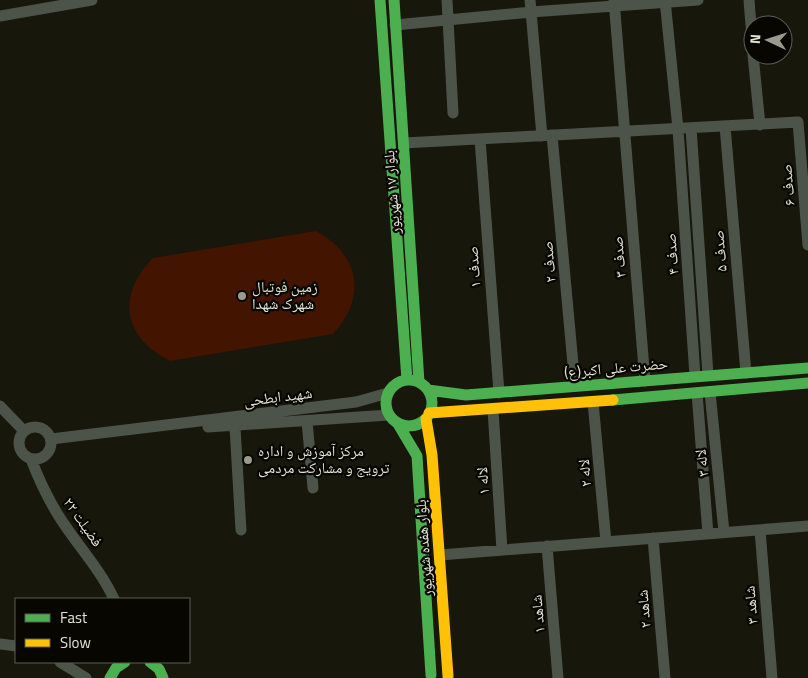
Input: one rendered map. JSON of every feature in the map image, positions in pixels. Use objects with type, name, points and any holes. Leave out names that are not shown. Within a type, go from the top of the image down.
[{"type":"street","points":[[0,16],[63,2],[92,0]]},
{"type":"street","name":"بلوار ۱۷ شهریور","points":[[380,0],[407,380]]},
{"type":"street","name":"بلوار ۱۷ شهریور","points":[[394,0],[419,382]]},
{"type":"street","points":[[447,0],[453,113]]},
{"type":"street","points":[[395,25],[448,20],[530,6],[698,0]]},
{"type":"street","points":[[749,0],[750,15]]},
{"type":"street","name":"صدف ۴","points":[[665,1],[678,129],[695,376]]},
{"type":"street","name":"صدف ۳","points":[[614,3],[645,381]]},
{"type":"street","name":"صدف ۲","points":[[530,6],[547,136],[575,386]]},
{"type":"street","points":[[404,143],[760,124],[755,65]]},
{"type":"street","name":"صدف ۶","points":[[760,124],[798,122],[805,176],[808,245]]},
{"type":"street","name":"صدف ۵","points":[[725,126],[746,373]]},
{"type":"street","name":"صدف ۴","points":[[691,128],[708,375]]},
{"type":"street","name":"صدف ۱","points":[[480,139],[499,393]]},
{"type":"street","name":"حضرت علی اکبر(ع)","points":[[428,390],[466,395],[808,368]]},
{"type":"street","points":[[708,375],[710,392]]},
{"type":"street","points":[[695,376],[697,393]]},
{"type":"street","points":[[407,380],[419,382],[428,390],[432,402],[428,416],[418,425],[408,427],[398,424],[389,415],[385,405],[388,393],[396,384],[407,380]]},
{"type":"street","points":[[428,416],[808,383]]},
{"type":"street","points":[[518,391],[520,408]]},
{"type":"street","name":"لاله ۳","points":[[710,392],[724,532]]},
{"type":"street","name":"شهید ابطحی","points":[[51,439],[356,402],[388,393]]},
{"type":"street","name":"لاله ۳","points":[[697,393],[708,534]]},
{"type":"street","name":"لاله ۲","points":[[593,402],[606,542]]},
{"type":"street","points":[[0,406],[24,431]]},
{"type":"street","name":"لاله ۱","points":[[493,410],[502,550]]},
{"type":"street","name":"شهید ابطحی","points":[[171,425],[235,427],[389,415]]},
{"type":"street","name":"بلوار هفده شهریور","points":[[428,416],[449,677]]},
{"type":"street","points":[[307,421],[313,488]]},
{"type":"street","name":"بلوار هفده شهریور","points":[[398,424],[417,456],[429,676]]},
{"type":"street","points":[[31,427],[40,427],[47,432],[51,439],[51,448],[47,455],[39,459],[31,459],[23,455],[19,447],[19,439],[24,431],[31,427]]},
{"type":"street","points":[[235,427],[241,530]]},
{"type":"street","name":"فضیلت ۲۲","points":[[31,459],[44,491],[61,520],[103,577],[114,598]]},
{"type":"street","points":[[440,555],[808,526]]},
{"type":"street","name":"شاهد ۳","points":[[760,530],[772,678]]},
{"type":"street","name":"شاهد ۲","points":[[653,538],[665,678]]},
{"type":"street","name":"شاهد ۱","points":[[547,546],[558,678]]},
{"type":"street","points":[[0,644],[15,646]]},
{"type":"street","points":[[62,663],[86,678]]},
{"type":"street","points":[[110,678],[116,668],[124,663]]},
{"type":"street","points":[[151,663],[159,669],[163,678]]},
{"type":"street","points":[[429,676],[449,677]]},
{"type":"shaded area","name":"زمین فوتبال شهرک شهدا","points":[[316,231],[331,241],[342,252],[350,264],[354,278],[351,306],[344,320],[333,334],[170,361],[154,351],[142,340],[134,328],[130,315],[133,286],[141,272],[153,258]]},
{"type":"traffic: fast","points":[[380,0],[407,380]]},
{"type":"traffic: fast","points":[[394,0],[419,382]]},
{"type":"traffic: fast","points":[[428,390],[466,395],[808,368]]},
{"type":"traffic: fast","points":[[409,380],[422,384],[428,390],[432,403],[428,416],[422,422],[409,426],[396,422],[390,416],[386,403],[390,390],[396,384],[409,380]]},
{"type":"traffic: fast","points":[[613,400],[808,383]]},
{"type":"traffic: fast","points":[[398,424],[417,456],[431,675]]},
{"type":"traffic: fast","points":[[110,678],[116,668],[124,663]]},
{"type":"traffic: fast","points":[[151,663],[159,669],[163,678]]},
{"type":"traffic: slow","points":[[429,413],[613,400]]},
{"type":"traffic: slow","points":[[426,419],[432,455],[448,676]]},
{"type":"place","name":"زمین فوتبال شهرک شهدا","points":[[242,296]]},
{"type":"place","name":"مرکز آموزش و اداره ترویج و مشارکت مردمی","points":[[248,460]]}]
